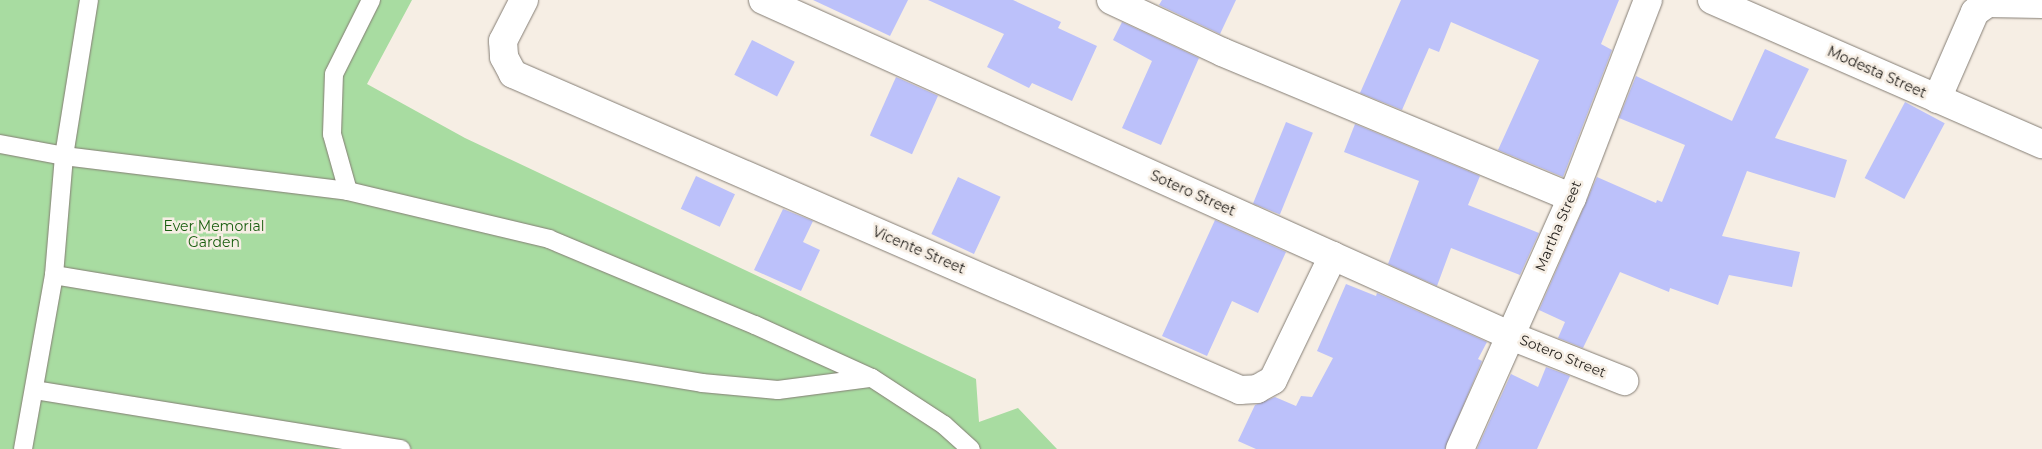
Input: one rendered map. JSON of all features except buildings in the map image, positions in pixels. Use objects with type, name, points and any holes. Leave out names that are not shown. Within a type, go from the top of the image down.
[{"type":"street","name":"Vicente Street","points":[[524,0],[503,41],[504,57],[513,74],[1240,390],[1257,389],[1274,380],[1333,256]]},
{"type":"street","name":"Sotero Street","points":[[763,0],[1511,336],[1624,381]]},
{"type":"street","points":[[1111,0],[1222,52],[1572,198]]},
{"type":"street","name":"Martha Street","points":[[1460,449],[1572,198],[1648,0]]},
{"type":"street","name":"Modesta Street","points":[[1712,0],[2042,144]]},
{"type":"street","points":[[1937,99],[1975,12],[1988,4],[2042,4]]},
{"type":"lane","points":[[23,449],[54,275],[64,156],[89,0]]},
{"type":"lane","points":[[348,191],[332,134],[334,74],[371,0]]},
{"type":"lane","points":[[0,144],[64,156],[348,191],[549,239],[755,324],[872,378],[944,425],[971,449]]},
{"type":"lane","points":[[54,275],[702,383],[778,390],[872,378]]},
{"type":"lane","points":[[35,390],[401,449]]},
{"type":"green space","name":"Ever Memorial Garden","points":[[0,0],[412,0],[367,84],[465,138],[976,379],[979,422],[1018,408],[1057,449],[0,449]]}]
